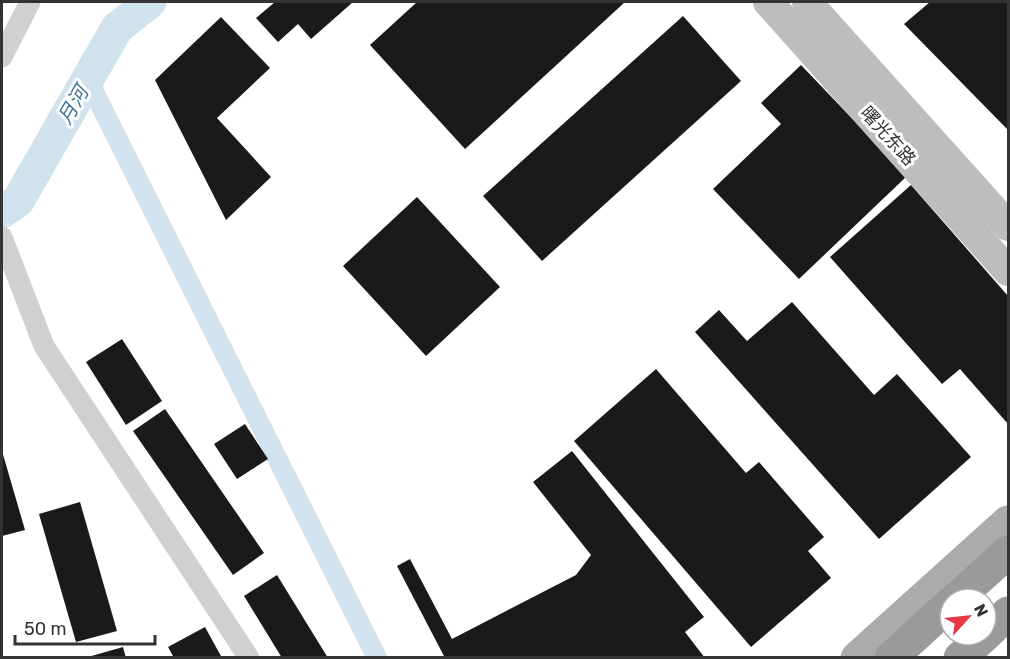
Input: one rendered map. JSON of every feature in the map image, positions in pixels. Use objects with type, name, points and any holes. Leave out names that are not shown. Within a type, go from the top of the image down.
[{"type":"highway","points":[[969,587],[1008,552]]},
{"type":"highway","points":[[891,657],[938,615]]},
{"type":"main road","name":"曙光东路","points":[[768,2],[1008,271]]},
{"type":"main road","name":"曙光东路","points":[[807,2],[1008,226]]},
{"type":"main road","points":[[857,657],[1008,522]]},
{"type":"street","points":[[2,57],[30,2]]},
{"type":"street","points":[[2,237],[44,346],[249,657]]},
{"type":"building","points":[[275,2],[353,2],[311,39],[298,24],[278,42],[256,18]]},
{"type":"building","points":[[417,2],[625,2],[465,149],[370,45]]},
{"type":"building","points":[[930,2],[1008,2],[1008,130],[904,24]]},
{"type":"building","points":[[683,16],[741,81],[542,261],[483,196]]},
{"type":"building","points":[[221,17],[270,68],[217,118],[271,177],[226,220],[155,80]]},
{"type":"building","points":[[801,65],[907,176],[799,279],[713,189],[781,124],[761,103]]},
{"type":"building","points":[[911,185],[1008,296],[1008,424],[960,369],[942,384],[830,257]]},
{"type":"building","points":[[417,197],[500,287],[426,356],[343,266]]},
{"type":"building","points":[[792,302],[874,395],[897,374],[971,457],[879,539],[695,332],[719,310],[747,341]]},
{"type":"building","points":[[122,339],[162,401],[126,425],[86,362]]},
{"type":"building","points":[[656,369],[746,473],[759,462],[824,537],[808,551],[831,578],[751,647],[574,441]]},
{"type":"building","points":[[165,409],[264,553],[233,575],[133,431]]},
{"type":"building","points":[[245,424],[268,459],[237,479],[214,444]]},
{"type":"building","points":[[2,451],[25,530],[2,536]]},
{"type":"building","points":[[572,451],[704,617],[685,632],[705,658],[445,658],[397,566],[410,559],[452,639],[576,575],[591,555],[533,482]]},
{"type":"building","points":[[80,502],[117,631],[76,642],[39,514]]},
{"type":"building","points":[[277,575],[328,658],[282,658],[244,596]]},
{"type":"building","points":[[205,627],[222,658],[174,658],[168,647]]},
{"type":"building","points":[[123,647],[126,658],[88,658],[88,657]]},
{"type":"waterway","name":"月河","points":[[2,212],[18,201],[117,28],[150,2]]},
{"type":"waterway","points":[[88,80],[377,658]]}]
